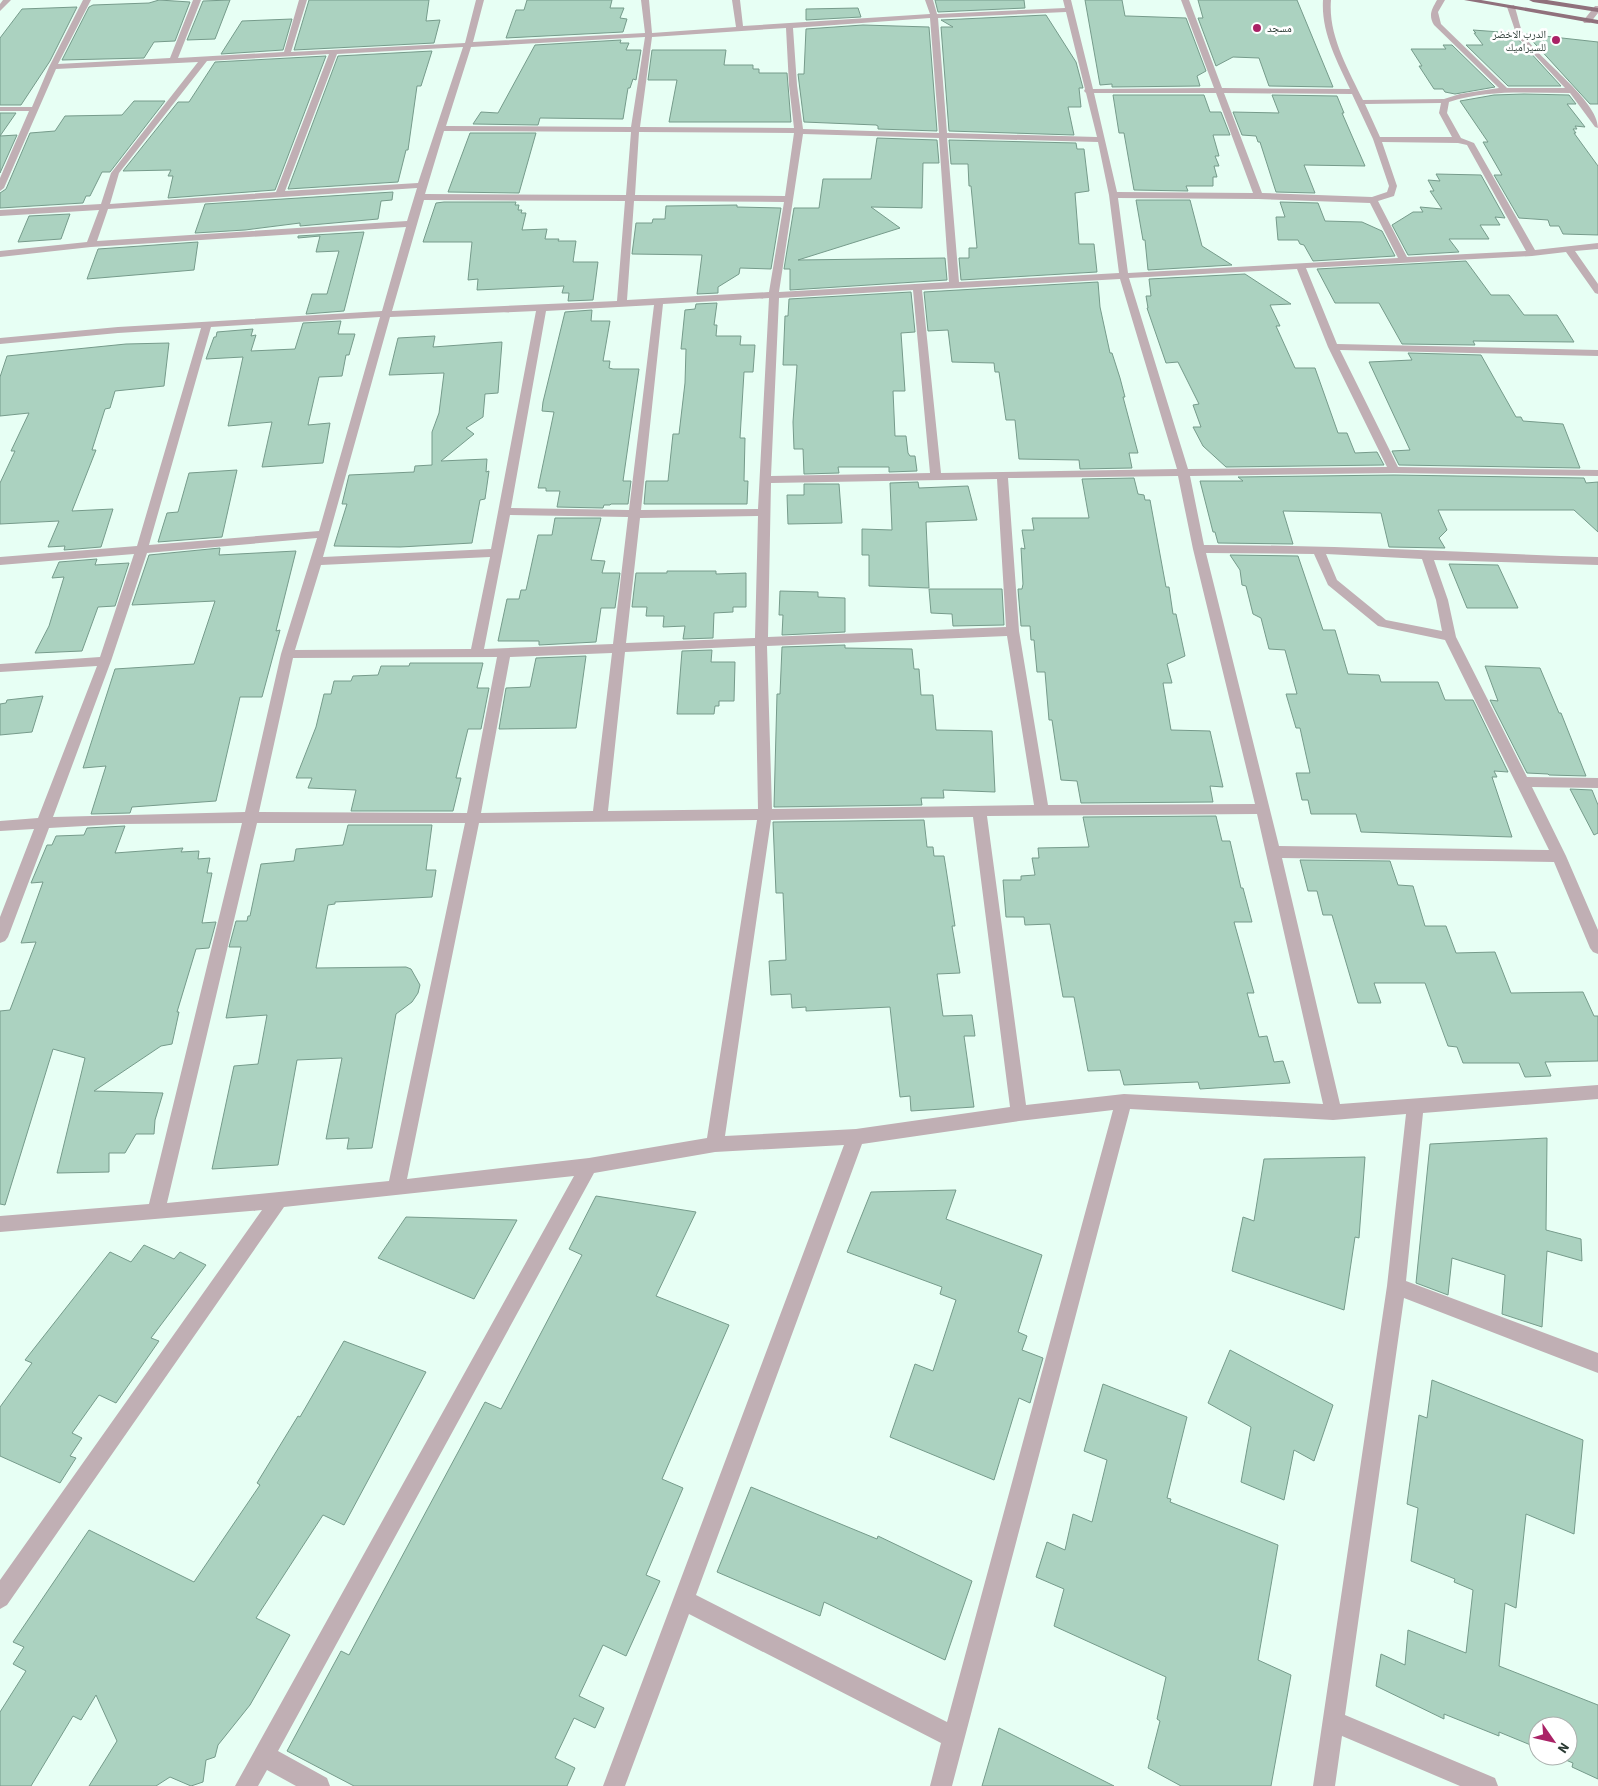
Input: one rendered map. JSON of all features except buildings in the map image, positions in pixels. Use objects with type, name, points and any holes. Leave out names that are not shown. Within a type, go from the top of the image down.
[{"type":"main road","points":[[1468,0],[1598,22]]},
{"type":"main road","points":[[1533,0],[1598,9]]},
{"type":"street","points":[[0,10],[7,0]]},
{"type":"street","points":[[0,188],[34,108],[87,0]]},
{"type":"street","points":[[173,60],[197,0]]},
{"type":"street","points":[[287,54],[303,0]]},
{"type":"street","points":[[156,1212],[252,816],[287,654],[324,534],[411,224],[468,45],[480,0]]},
{"type":"street","points":[[622,302],[635,131],[649,35],[645,0]]},
{"type":"street","points":[[736,0],[740,30]]},
{"type":"street","points":[[930,0],[934,16],[954,284]]},
{"type":"street","points":[[1185,0],[1258,196]]},
{"type":"street","points":[[1113,195],[1258,196],[1373,200],[1391,194],[1392,186],[1377,139],[1336,50],[1324,9],[1327,0]]},
{"type":"street","points":[[1442,0],[1433,14],[1434,19],[1446,33],[1470,54],[1486,74],[1505,90]]},
{"type":"street","points":[[53,67],[740,30],[1068,5],[1088,91],[1102,140],[1113,195],[1124,277],[1183,472],[1199,550],[1263,809],[1333,1112]]},
{"type":"street","points":[[1511,7],[1520,34],[1572,91],[1598,125]]},
{"type":"street","points":[[1587,20],[1598,9]]},
{"type":"street","points":[[715,1144],[765,813],[761,708],[761,643],[765,480],[774,295],[799,131],[788,26]]},
{"type":"street","points":[[280,193],[334,52]]},
{"type":"street","points":[[91,244],[114,182],[115,173],[205,58]]},
{"type":"street","points":[[1088,91],[1219,92],[1261,89],[1354,92]]},
{"type":"street","points":[[1359,102],[1445,102],[1460,96],[1505,90],[1572,91]]},
{"type":"street","points":[[1445,102],[1443,113],[1458,140]]},
{"type":"street","points":[[0,109],[34,108]]},
{"type":"street","points":[[441,128],[799,131],[1102,140]]},
{"type":"street","points":[[1377,139],[1458,140],[1470,144],[1532,253]]},
{"type":"street","points":[[0,213],[104,208],[280,193],[421,191],[630,199],[789,199]]},
{"type":"street","points":[[1373,200],[1404,260]]},
{"type":"street","points":[[0,254],[91,244],[411,224]]},
{"type":"street","points":[[0,340],[207,324],[542,308],[954,284],[1124,277],[1532,253],[1598,246]]},
{"type":"street","points":[[1569,249],[1598,291]]},
{"type":"street","points":[[1301,267],[1333,347],[1394,470]]},
{"type":"street","points":[[917,286],[936,477]]},
{"type":"street","points":[[600,816],[659,300]]},
{"type":"street","points":[[476,653],[506,511],[542,308]]},
{"type":"street","points":[[0,937],[105,661],[142,549],[207,324]]},
{"type":"street","points":[[1333,347],[1598,353]]},
{"type":"street","points":[[765,480],[1394,470],[1598,473]]},
{"type":"street","points":[[1002,475],[1013,631],[1042,809]]},
{"type":"street","points":[[506,511],[634,514],[765,512]]},
{"type":"street","points":[[0,562],[324,534]]},
{"type":"street","points":[[1199,550],[1318,550],[1427,556],[1598,560]]},
{"type":"street","points":[[1318,550],[1332,582],[1382,624],[1450,637]]},
{"type":"street","points":[[316,560],[497,553]]},
{"type":"street","points":[[1427,556],[1442,600],[1450,637],[1524,782],[1559,856],[1598,948]]},
{"type":"street","points":[[287,654],[504,653],[1013,631]]},
{"type":"street","points":[[396,1188],[473,818],[504,653]]},
{"type":"street","points":[[0,668],[105,661]]},
{"type":"street","points":[[1524,782],[1598,783]]},
{"type":"street","points":[[0,826],[44,822],[252,816],[473,818],[1042,809],[1263,809]]},
{"type":"street","points":[[979,810],[1020,1113]]},
{"type":"street","points":[[1272,852],[1559,856]]},
{"type":"street","points":[[0,1224],[156,1212],[396,1188],[589,1166],[715,1144],[856,1137],[1020,1113],[1124,1101],[1333,1112],[1598,1092]]},
{"type":"street","points":[[941,1786],[1124,1101]]},
{"type":"street","points":[[1324,1786],[1396,1286],[1415,1106]]},
{"type":"street","points":[[614,1786],[685,1600],[856,1137]]},
{"type":"street","points":[[246,1786],[589,1166]]},
{"type":"street","points":[[0,1598],[279,1200]]},
{"type":"street","points":[[1396,1286],[1598,1363]]},
{"type":"street","points":[[685,1600],[954,1738]]},
{"type":"street","points":[[1333,1720],[1487,1786]]},
{"type":"street","points":[[264,1756],[319,1786]]},
{"type":"place","name":"مسجد","points":[[1257,28]]},
{"type":"place","name":"الدرب الاخضر للسيراميك","points":[[1556,40]]}]
